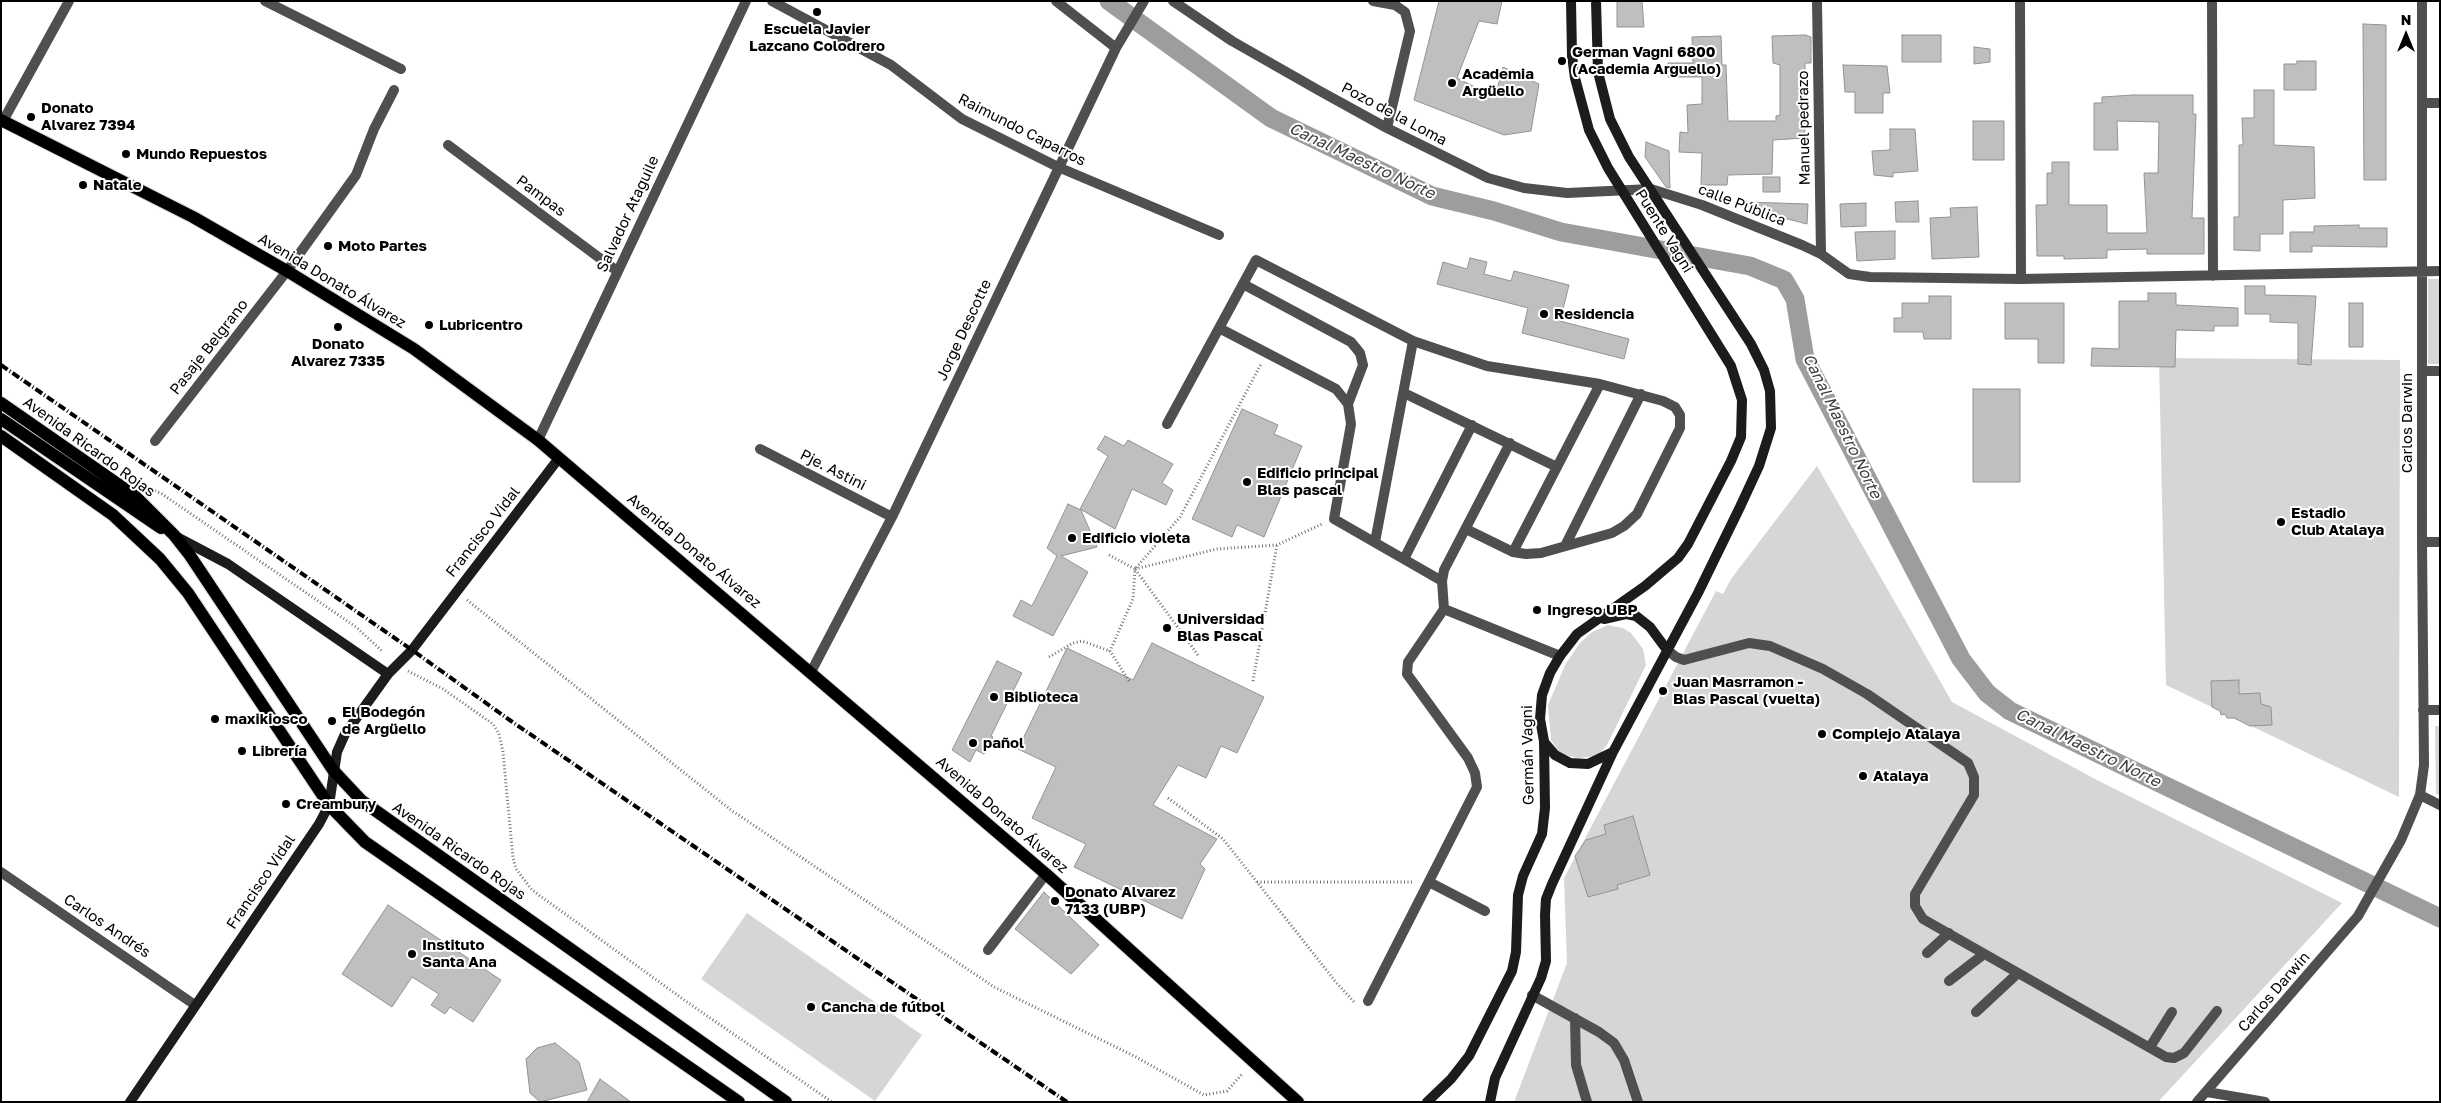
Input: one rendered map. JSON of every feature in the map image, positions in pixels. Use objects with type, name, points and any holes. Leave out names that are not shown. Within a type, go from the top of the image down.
[{"type":"main road","points":[[1571,1],[1572,56],[1580,101],[1589,130],[1622,191]]},
{"type":"main road","points":[[1596,1],[1598,72],[1604,102],[1619,138],[1651,189]]},
{"type":"main road","name":"Avenida Donato Álvarez","points":[[2,120],[193,217],[287,271],[414,349],[538,440],[1046,874],[1298,1102]]},
{"type":"main road","name":"Puente Vagni","points":[[1651,189],[1751,344],[1764,370],[1770,390],[1771,428],[1765,451],[1740,507],[1667,650]]},
{"type":"main road","name":"Puente Vagni","points":[[1622,191],[1682,287]]},
{"type":"main road","name":"Germán Vagni","points":[[1427,1102],[1451,1079],[1469,1056],[1512,971],[1516,952],[1518,895],[1523,876],[1542,834],[1546,808],[1544,742],[1540,719],[1542,695],[1560,656],[1578,634],[1645,586],[1678,558],[1688,544],[1731,462],[1741,437],[1742,400],[1738,382],[1722,349],[1682,287]]},
{"type":"main road","name":"Avenida Ricardo Rojas","points":[[1,403],[135,496],[174,535],[189,554],[346,786],[382,816],[786,1102]]},
{"type":"main road","points":[[1,419],[127,507],[228,564],[388,674]]},
{"type":"main road","points":[[1,436],[113,516],[160,558],[188,594],[328,805],[365,842],[739,1102]]},
{"type":"main road","name":"Francisco Vidal","points":[[130,1102],[319,824],[328,805],[337,752],[346,734],[388,674],[412,650],[560,458]]},
{"type":"main road","points":[[1490,1102],[1495,1078],[1546,961],[1546,899],[1578,825],[1613,752],[1667,650],[1650,627],[1636,616],[1626,614],[1612,616],[1593,624]]},
{"type":"main road","points":[[1544,742],[1555,755],[1570,763],[1588,764],[1613,752]]},
{"type":"street","points":[[2,120],[69,1]]},
{"type":"street","points":[[265,1],[401,69]]},
{"type":"street","name":"Salvador Ataguile","points":[[538,440],[746,1]]},
{"type":"street","name":"Raimundo Caparros","points":[[772,1],[891,65],[962,119],[1058,167],[1219,235]]},
{"type":"street","points":[[1056,1],[1116,48]]},
{"type":"street","name":"Jorge Descotte","points":[[811,672],[892,517],[1116,48],[1144,1]]},
{"type":"street","name":"Pozo de la Loma","points":[[1173,1],[1232,41],[1387,128],[1488,178],[1524,188],[1566,193],[1651,189]]},
{"type":"street","points":[[1374,1],[1395,5],[1405,12],[1410,31],[1387,128]]},
{"type":"street","name":"Manuel pedrazo","points":[[1816,1],[1822,254]]},
{"type":"street","points":[[2020,1],[2021,279]]},
{"type":"street","points":[[2212,1],[2213,276]]},
{"type":"street","name":"Carlos Darwin","points":[[2197,1102],[2358,916],[2370,899],[2401,840],[2420,796],[2424,765],[2422,1]]},
{"type":"street","name":"Pasaje Belgrano","points":[[155,441],[287,271],[356,175],[374,129],[394,90]]},
{"type":"street","points":[[2422,103],[2440,103]]},
{"type":"street","name":"Pampas","points":[[448,145],[617,271]]},
{"type":"street","name":"calle Pública","points":[[1651,189],[1702,204],[1822,254],[1849,274],[1870,277],[2021,279],[2440,271]]},
{"type":"street","points":[[1167,424],[1256,260],[1413,341],[1487,366],[1600,384],[1641,394],[1675,407],[1680,415],[1680,428],[1637,514],[1624,526],[1612,533],[1541,553],[1514,552],[1466,530]]},
{"type":"street","points":[[1243,284],[1352,342],[1360,353],[1363,365],[1348,404],[1351,424],[1334,518],[1442,581]]},
{"type":"street","points":[[1220,328],[1336,389],[1348,404]]},
{"type":"street","points":[[1375,542],[1413,341]]},
{"type":"street","points":[[2422,371],[2440,371]]},
{"type":"street","points":[[1514,552],[1600,384]]},
{"type":"street","points":[[1404,393],[1557,467]]},
{"type":"street","points":[[1565,546],[1641,394]]},
{"type":"street","points":[[1404,559],[1472,425]]},
{"type":"street","points":[[1368,1001],[1477,787],[1475,773],[1468,758],[1408,674],[1411,657],[1444,609],[1442,581],[1444,570],[1510,443]]},
{"type":"street","name":"Pje. Astini","points":[[760,449],[892,517]]},
{"type":"street","points":[[2422,542],[2440,542]]},
{"type":"street","points":[[1444,609],[1560,656]]},
{"type":"street","points":[[1667,650],[1676,658],[1684,660],[1749,643],[1770,646],[1823,669],[1867,694],[1968,763],[1974,777],[1974,795],[1915,894],[1915,906],[1923,919],[2166,1057],[2174,1058],[2184,1053],[2217,1011]]},
{"type":"street","points":[[2423,710],[2440,710]]},
{"type":"street","points":[[2420,796],[2440,805]]},
{"type":"street","name":"Carlos Andrés","points":[[1,872],[196,1005]]},
{"type":"street","points":[[988,950],[1046,874]]},
{"type":"street","points":[[1429,882],[1485,911]]},
{"type":"street","points":[[1927,953],[1949,934]]},
{"type":"street","points":[[1949,981],[1984,954]]},
{"type":"street","points":[[1976,1012],[2018,973]]},
{"type":"street","points":[[1532,995],[1575,1018],[1614,1043],[1624,1060],[1638,1102]]},
{"type":"street","points":[[2150,1047],[2172,1012]]},
{"type":"street","points":[[1575,1018],[1576,1065],[1587,1102]]},
{"type":"street","points":[[2207,1092],[2265,1102]]},
{"type":"path","points":[[1110,651],[1133,599],[1135,570],[1180,517],[1267,353]]},
{"type":"path","points":[[144,486],[162,494],[356,627],[370,638],[396,666],[443,689],[492,724],[498,734],[504,752],[514,864],[516,870],[532,890],[686,1002],[832,1102]]},
{"type":"path","points":[[1135,570],[1217,550],[1277,545],[1334,518]]},
{"type":"path","points":[[1252,681],[1277,545]]},
{"type":"path","points":[[1109,555],[1135,570],[1198,655]]},
{"type":"path","points":[[456,592],[731,810],[994,987],[1136,1057],[1204,1095],[1226,1091],[1254,1062]]},
{"type":"path","points":[[1050,657],[1073,643],[1082,641],[1110,651],[1129,681]]},
{"type":"path","points":[[1168,798],[1223,839],[1355,1003],[1368,1001]]},
{"type":"path","points":[[1257,882],[1429,882]]},
{"type":"shaded area","points":[[2428,279],[2440,279],[2440,364],[2428,364]]},
{"type":"shaded area","name":"Estadio Club Atalaya","points":[[2159,358],[2400,360],[2399,797],[2166,685]]},
{"type":"shaded area","name":"Complejo Atalaya","points":[[1817,466],[1952,702],[2097,780],[2342,903],[2158,1102],[1514,1102],[1567,963],[1564,878],[1716,591],[1723,594],[1731,579]]},
{"type":"shaded area","points":[[1608,625],[1623,628],[1631,633],[1643,649],[1646,665],[1607,745],[1598,756],[1579,758],[1569,756],[1558,751],[1551,740],[1548,705],[1566,663],[1580,643],[1592,632]]},
{"type":"shaded area","points":[[2435,726],[2440,726],[2440,795],[2436,794]]},
{"type":"shaded area","name":"Cancha de fútbol","points":[[747,913],[922,1035],[875,1101],[701,979]]},
{"type":"building","points":[[1439,1],[1502,1],[1497,24],[1479,21],[1457,78],[1495,97],[1503,67],[1539,84],[1531,131],[1504,135],[1414,100]]},
{"type":"building","points":[[1617,1],[1642,1],[1644,27],[1617,27]]},
{"type":"building","points":[[2363,24],[2386,25],[2386,180],[2364,180]]},
{"type":"building","points":[[1805,35],[1811,37],[1811,63],[1805,63],[1805,94],[1803,94],[1805,138],[1773,140],[1772,174],[1728,175],[1727,185],[1701,185],[1702,153],[1679,152],[1680,132],[1688,133],[1687,105],[1702,104],[1702,77],[1668,77],[1668,63],[1693,63],[1692,37],[1721,36],[1722,65],[1726,65],[1728,121],[1776,121],[1776,116],[1780,115],[1780,65],[1773,63],[1772,36]]},
{"type":"building","points":[[1902,35],[1941,35],[1941,62],[1902,62]]},
{"type":"building","points":[[1974,47],[1990,49],[1990,62],[1974,64]]},
{"type":"building","points":[[2297,61],[2316,61],[2316,90],[2284,90],[2284,64],[2297,64]]},
{"type":"building","points":[[1843,65],[1887,66],[1890,93],[1883,93],[1883,113],[1855,113],[1855,92],[1845,92]]},
{"type":"building","points":[[2254,90],[2274,90],[2274,145],[2314,147],[2315,198],[2283,200],[2283,234],[2260,234],[2260,251],[2234,250],[2234,217],[2239,217],[2239,145],[2243,145],[2242,118],[2254,118]]},
{"type":"building","points":[[2193,95],[2193,114],[2196,114],[2192,218],[2204,218],[2204,254],[2147,254],[2147,249],[2107,250],[2107,258],[2064,259],[2064,256],[2037,256],[2036,205],[2047,205],[2047,173],[2052,173],[2052,162],[2069,162],[2069,205],[2107,205],[2107,233],[2147,233],[2144,173],[2158,173],[2159,122],[2117,121],[2118,150],[2094,150],[2094,103],[2102,103],[2102,97]]},
{"type":"building","points":[[1973,121],[2004,121],[2004,160],[1973,160]]},
{"type":"building","points":[[1890,129],[1915,129],[1918,171],[1893,173],[1893,177],[1874,175],[1872,151],[1890,150]]},
{"type":"building","points":[[1646,142],[1669,151],[1670,188],[1666,187],[1645,157]]},
{"type":"building","points":[[1763,177],[1780,177],[1780,192],[1763,192]]},
{"type":"building","points":[[1918,201],[1919,222],[1896,222],[1895,202]]},
{"type":"building","points":[[1746,202],[1808,204],[1807,224],[1745,208]]},
{"type":"building","points":[[1866,203],[1866,226],[1841,227],[1840,204]]},
{"type":"building","points":[[1977,207],[1979,257],[1932,259],[1930,218],[1951,217],[1950,208]]},
{"type":"building","points":[[2359,225],[2359,228],[2387,228],[2387,247],[2312,246],[2312,252],[2290,252],[2290,232],[2314,232],[2314,226]]},
{"type":"building","points":[[1895,231],[1895,259],[1857,261],[1855,232]]},
{"type":"building","name":"Residencia","points":[[1470,258],[1487,262],[1484,274],[1511,281],[1514,271],[1569,285],[1560,321],[1629,339],[1624,359],[1522,333],[1528,308],[1437,284],[1443,262],[1467,269]]},
{"type":"building","points":[[2245,286],[2265,286],[2265,295],[2316,296],[2311,365],[2298,364],[2298,323],[2270,322],[2270,314],[2245,314]]},
{"type":"building","points":[[2148,293],[2176,293],[2176,305],[2238,308],[2238,326],[2214,326],[2214,331],[2176,330],[2175,367],[2091,366],[2092,348],[2119,349],[2119,301],[2148,301]]},
{"type":"building","points":[[1929,296],[1951,296],[1951,339],[1924,339],[1923,332],[1894,332],[1894,318],[1902,318],[1902,303],[1929,303]]},
{"type":"building","points":[[2005,303],[2064,303],[2064,363],[2038,363],[2038,339],[2005,339]]},
{"type":"building","points":[[2349,303],[2363,303],[2363,347],[2349,347]]},
{"type":"building","points":[[1973,389],[2020,389],[2020,482],[1973,482]]},
{"type":"building","name":"Edificio principal Blas pascal","points":[[1242,409],[1278,425],[1274,434],[1302,446],[1264,537],[1237,525],[1232,537],[1192,519]]},
{"type":"building","points":[[1105,436],[1124,446],[1128,440],[1173,464],[1162,483],[1173,490],[1166,505],[1132,489],[1115,529],[1080,509],[1108,456],[1097,449]]},
{"type":"building","points":[[1068,504],[1081,510],[1097,547],[1061,556],[1088,572],[1053,636],[1013,616],[1021,600],[1032,606],[1057,556],[1047,548]]},
{"type":"building","points":[[1152,643],[1264,697],[1237,753],[1221,746],[1206,778],[1178,765],[1153,805],[1217,839],[1200,864],[1205,869],[1182,919],[1074,867],[1086,844],[1032,818],[1056,767],[1018,749],[1067,648],[1133,680]]},
{"type":"building","name":"Biblioteca","points":[[997,661],[1022,673],[984,754],[976,750],[970,762],[952,750]]},
{"type":"building","points":[[2239,680],[2239,694],[2260,693],[2261,704],[2271,707],[2272,725],[2250,726],[2234,718],[2227,718],[2225,714],[2221,715],[2220,711],[2212,707],[2211,681]]},
{"type":"building","points":[[1633,816],[1650,875],[1617,885],[1618,889],[1588,897],[1575,856],[1586,840],[1606,834],[1604,825]]},
{"type":"building","points":[[1044,892],[1099,945],[1071,974],[1015,929]]},
{"type":"building","points":[[388,905],[501,980],[473,1022],[450,1007],[445,1014],[431,1005],[439,994],[412,977],[392,1007],[342,974]]},
{"type":"building","points":[[555,1043],[579,1062],[587,1090],[540,1102],[530,1093],[526,1059],[537,1048]]},
{"type":"building","points":[[600,1079],[631,1102],[587,1102]]},
{"type":"waterway","name":"Canal Maestro Norte","points":[[1109,1],[1271,118],[1432,196],[1494,211],[1561,232],[1750,266],[1784,280],[1795,299],[1805,359],[1961,659],[1987,693],[2010,711],[2440,918]]},
{"type":"railway","points":[[1,365],[412,650],[511,721],[1067,1102]]},
{"type":"place","name":"Escuela Javier Lazcano Colodrero","points":[[817,12]]},
{"type":"place","name":"German Vagni 6800 (Academia Arguello)","points":[[1562,61]]},
{"type":"place","name":"Academia Argüello","points":[[1452,83]]},
{"type":"place","name":"Donato Alvarez 7394","points":[[31,117]]},
{"type":"place","name":"Mundo Repuestos","points":[[126,154]]},
{"type":"place","name":"Natale","points":[[83,185]]},
{"type":"place","name":"Moto Partes","points":[[328,246]]},
{"type":"place","name":"Residencia","points":[[1544,314]]},
{"type":"place","name":"Lubricentro","points":[[429,325]]},
{"type":"place","name":"Donato Alvarez 7335","points":[[338,327]]},
{"type":"place","name":"Edificio principal Blas pascal","points":[[1247,482]]},
{"type":"place","name":"Estadio Club Atalaya","points":[[2281,522]]},
{"type":"place","name":"Edificio violeta","points":[[1072,538]]},
{"type":"place","name":"Ingreso UBP","points":[[1537,610]]},
{"type":"place","name":"Universidad Blas Pascal","points":[[1167,628]]},
{"type":"place","name":"Juan Masrramon - Blas Pascal (vuelta)","points":[[1663,691]]},
{"type":"place","name":"Biblioteca","points":[[994,697]]},
{"type":"place","name":"maxikiosco","points":[[215,719]]},
{"type":"place","name":"El Bodegón de Argüello","points":[[332,721]]},
{"type":"place","name":"Complejo Atalaya","points":[[1822,734]]},
{"type":"place","name":"pañol","points":[[973,743]]},
{"type":"place","name":"Librería","points":[[242,751]]},
{"type":"place","name":"Atalaya","points":[[1863,776]]},
{"type":"place","name":"Creambury","points":[[286,804]]},
{"type":"place","name":"Donato Alvarez 7133 (UBP)","points":[[1055,901]]},
{"type":"place","name":"Instituto Santa Ana","points":[[412,954]]},
{"type":"place","name":"Cancha de fútbol","points":[[811,1007]]}]
